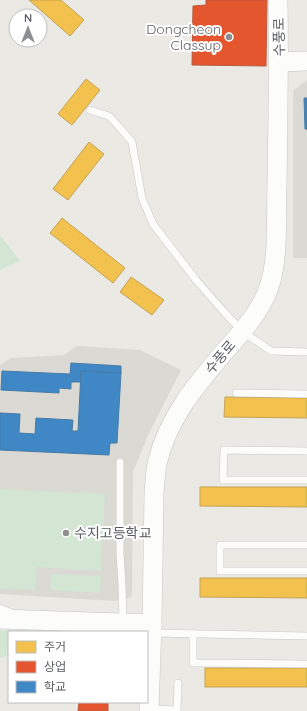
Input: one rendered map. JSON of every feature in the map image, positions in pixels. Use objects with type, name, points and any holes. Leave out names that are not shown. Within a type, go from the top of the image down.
[{"type":"street","name":"수풍로","points":[[149,710],[154,494],[160,455],[172,422],[186,398],[257,312],[269,286],[274,264],[276,242],[279,62],[278,0]]},
{"type":"street","points":[[279,62],[307,61]]},
{"type":"street","points":[[0,619],[123,623],[152,628]]},
{"type":"lane","points":[[90,110],[109,116],[132,142],[142,198],[153,224],[196,280],[242,331],[271,351],[307,352]]},
{"type":"lane","points":[[236,393],[307,394]]},
{"type":"lane","points":[[307,451],[224,450],[224,480],[307,480]]},
{"type":"lane","points":[[120,462],[120,553],[123,623]]},
{"type":"lane","points":[[307,545],[220,545],[220,570],[307,570]]},
{"type":"lane","points":[[0,608],[27,620]]},
{"type":"lane","points":[[152,628],[193,634],[307,636]]},
{"type":"lane","points":[[193,634],[192,663],[307,664]]},
{"type":"lane","points":[[149,710],[177,710],[178,682]]},
{"type":"shaded area","points":[[307,80],[307,258],[293,258],[293,91]]},
{"type":"shaded area","name":"수지고등학교","points":[[77,346],[140,350],[181,370],[148,435],[133,472],[132,597],[115,601],[0,594],[0,365],[11,358],[64,355]]},
{"type":"green space","points":[[0,235],[20,261],[0,270]]},
{"type":"green space","points":[[0,489],[105,494],[101,571],[37,567],[35,590],[0,589]]},
{"type":"green space","points":[[51,574],[101,576],[100,593],[50,590]]},
{"type":"green space","points":[[0,630],[43,630],[8,631],[8,655],[0,658]]},
{"type":"building: 주거","points":[[29,0],[61,0],[84,20],[70,36],[48,17],[48,8],[38,8]]},
{"type":"building: 주거","points":[[86,79],[100,90],[72,125],[58,114]]},
{"type":"building: 주거","points":[[89,142],[104,154],[68,200],[53,189]]},
{"type":"building: 주거","points":[[62,218],[125,268],[113,283],[50,233]]},
{"type":"building: 주거","points":[[131,277],[164,300],[152,315],[120,292]]},
{"type":"building: 주거","points":[[225,397],[307,398],[307,418],[224,417]]},
{"type":"building: 주거","points":[[200,487],[307,487],[307,507],[200,506]]},
{"type":"building: 주거","points":[[200,578],[307,578],[307,598],[200,597]]},
{"type":"building: 주거","points":[[205,668],[307,668],[307,687],[205,687]]},
{"type":"building: 상업","name":"Dongcheon Classup","points":[[206,0],[267,0],[266,66],[192,65],[193,6],[206,5]]},
{"type":"building: 상업","points":[[79,703],[108,703],[108,711],[78,711]]},
{"type":"building: 학교","points":[[304,98],[307,98],[307,129],[305,129]]},
{"type":"building: 학교","points":[[71,363],[121,366],[121,373],[81,371],[81,382],[71,382],[71,389],[59,388],[59,393],[1,390],[2,371],[70,374]]},
{"type":"building: 학교","points":[[81,371],[121,373],[117,443],[110,443],[109,455],[0,450],[0,413],[20,414],[19,433],[35,434],[36,418],[73,420],[72,431],[78,431]]},
{"type":"place","name":"Dongcheon Classup","points":[[229,37]]},
{"type":"place","name":"수지고등학교","points":[[66,533]]}]
